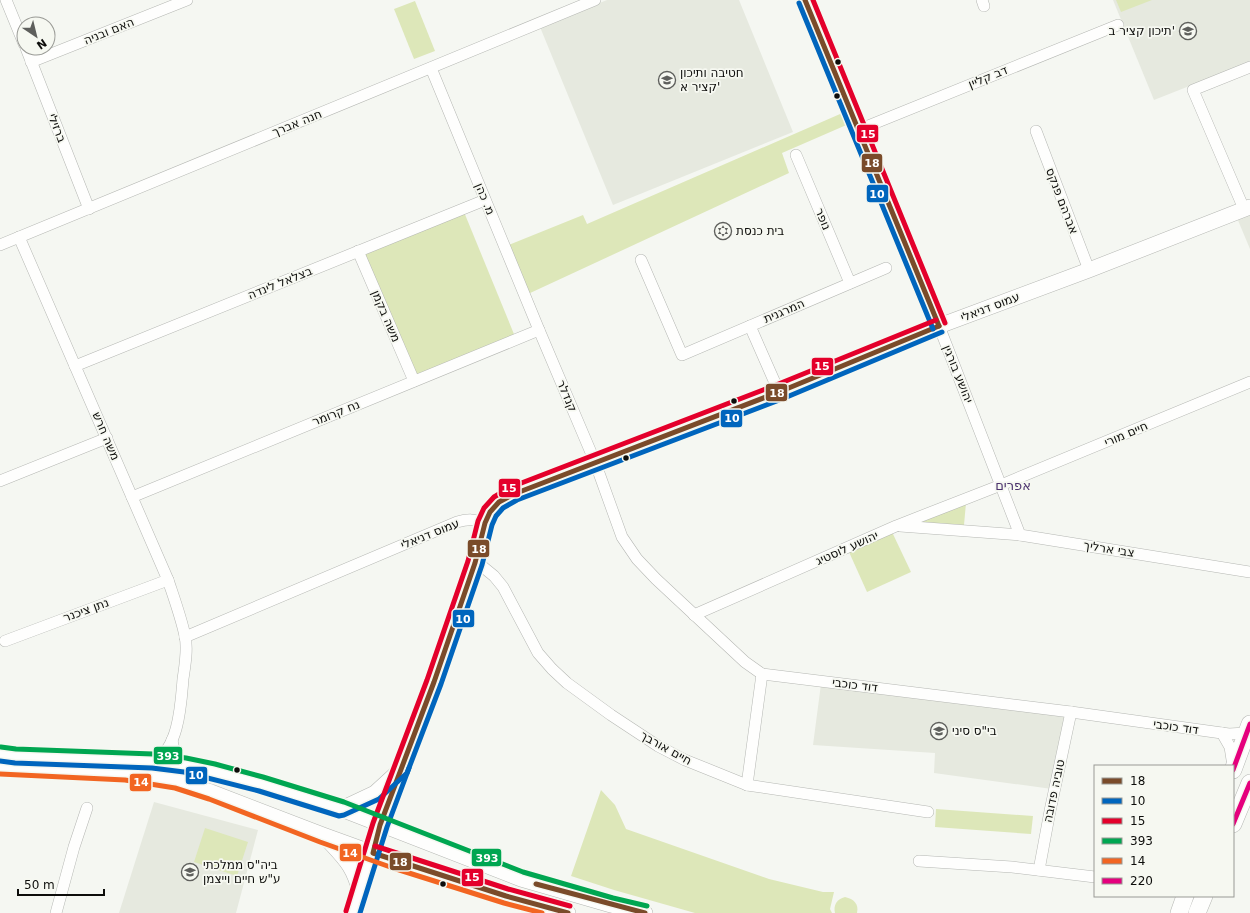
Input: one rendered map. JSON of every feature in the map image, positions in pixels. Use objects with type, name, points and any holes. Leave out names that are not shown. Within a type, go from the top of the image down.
[{"type":"main road","points":[[1234,767],[1249,730]]},
{"type":"main road","points":[[1234,822],[1250,783]]},
{"type":"main road","points":[[1179,913],[1185,897]]},
{"type":"main road","points":[[1197,913],[1204,897]]},
{"type":"street","points":[[6,0],[16,24]]},
{"type":"street","name":"האם ובניה","points":[[31,62],[188,0]]},
{"type":"street","name":"חנה אברך","points":[[0,245],[595,0]]},
{"type":"street","name":"יהושע בורגין","points":[[805,0],[939,326],[1002,485]]},
{"type":"street","name":"דב קליין","points":[[858,130],[1118,25]]},
{"type":"street","name":"ברזילי","points":[[29,56],[89,209]]},
{"type":"street","points":[[1247,208],[1193,90],[1250,67]]},
{"type":"street","name":"מ. כהן","points":[[431,68],[539,330]]},
{"type":"street","name":"אברהם פנקס","points":[[1036,131],[1089,270]]},
{"type":"street","name":"נופר","points":[[796,156],[850,284]]},
{"type":"street","name":"בצלאל לינדה","points":[[75,366],[485,200]]},
{"type":"street","name":"עמוס דניאלי","points":[[185,637],[457,522],[476,520],[485,523],[490,512],[499,502],[514,494],[779,392],[939,326],[1089,270],[1247,208]]},
{"type":"street","name":"משה חרש","points":[[19,237],[168,580],[185,637],[185,655],[179,719],[172,740],[160,758],[153,761]]},
{"type":"street","name":"משה בקמן","points":[[358,251],[414,381]]},
{"type":"street","name":"המרגנית","points":[[641,260],[682,355],[886,268]]},
{"type":"street","points":[[750,326],[779,392]]},
{"type":"street","name":"נח קרומר","points":[[132,497],[539,330]]},
{"type":"street","name":"קנדלר","points":[[539,330],[595,462]]},
{"type":"street","name":"חיים מורי","points":[[1002,485],[1250,382]]},
{"type":"street","points":[[0,481],[106,438]]},
{"type":"street","name":"דוד כוכבי","points":[[595,462],[622,537],[636,558],[727,646],[762,674],[1071,712],[1229,734],[1249,730]]},
{"type":"street","points":[[1002,485],[1020,535]]},
{"type":"street","name":"יהושע לוסטיג","points":[[694,615],[896,526],[1002,485]]},
{"type":"street","points":[[354,913],[373,853],[380,825],[434,682],[474,563],[485,523]]},
{"type":"street","name":"צבי ארליך","points":[[896,526],[1020,535],[1250,572]]},
{"type":"street","name":"חיים אורבך","points":[[474,563],[494,576],[503,587],[538,653],[552,669],[567,683],[611,715],[658,746],[685,760],[747,785],[928,812]]},
{"type":"street","name":"נתן ציכנר","points":[[5,641],[168,580]]},
{"type":"street","points":[[747,785],[762,674]]},
{"type":"street","name":"טוביה פדובה","points":[[1039,870],[1071,712]]},
{"type":"street","points":[[1222,733],[1230,747],[1234,765]]},
{"type":"street","points":[[172,740],[175,754],[185,765]]},
{"type":"street","points":[[0,750],[16,756],[153,761],[185,765],[261,784],[341,809],[521,879],[645,913]]},
{"type":"street","points":[[0,764],[16,756]]},
{"type":"street","points":[[1234,767],[1240,760],[1250,756]]},
{"type":"street","points":[[0,764],[126,773],[177,781],[211,792],[373,853],[498,894],[568,913]]},
{"type":"street","points":[[341,809],[375,793],[401,769]]},
{"type":"street","points":[[56,913],[74,847],[87,808]]},
{"type":"street","points":[[322,835],[350,866],[356,877],[360,893]]},
{"type":"street","points":[[919,861],[1012,867],[1094,877]]},
{"type":"shaded area","name":"חטיבה ותיכון קציר א'","points":[[607,0],[739,0],[793,132],[613,205],[540,27]]},
{"type":"shaded area","name":"תיכון קציר ב'","points":[[1113,0],[1250,0],[1250,62],[1154,100]]},
{"type":"shaded area","points":[[1250,213],[1250,249],[1237,218]]},
{"type":"shaded area","name":"בי\"ס סיני","points":[[821,684],[1065,717],[1052,789],[934,773],[935,753],[813,745]]},
{"type":"shaded area","name":"ביה\"ס ממלכתי ע\"ש חיים וייצמן","points":[[154,802],[258,830],[236,913],[119,913]]},
{"type":"green space","points":[[1116,0],[1152,0],[1121,12]]},
{"type":"green space","points":[[415,1],[435,51],[414,59],[394,9]]},
{"type":"green space","points":[[847,111],[851,123],[782,153],[789,173],[528,294],[506,246],[583,215],[587,224]]},
{"type":"green space","points":[[464,212],[516,339],[415,380],[363,253]]},
{"type":"green space","points":[[966,503],[964,525],[920,522]]},
{"type":"green space","points":[[892,532],[911,572],[867,592],[849,552]]},
{"type":"green space","points":[[601,790],[615,805],[626,829],[769,879],[823,892],[834,892],[830,909],[832,913],[695,913],[571,876]]},
{"type":"green space","points":[[936,809],[1033,816],[1031,834],[935,827]]},
{"type":"green space","points":[[205,828],[248,842],[237,876],[194,862]]},
{"type":"green space","points":[[845,897],[855,902],[857,913],[835,913],[836,903]]},
{"type":"transit line","name":"18","points":[[805,0],[939,326]]},
{"type":"transit line","name":"15","points":[[813,0],[945,323]]},
{"type":"transit line","name":"10","points":[[799,3],[933,329]]},
{"type":"transit line","name":"15","points":[[346,911],[373,823],[427,680],[468,561],[478,521],[484,508],[494,497],[511,487],[776,385],[936,320]]},
{"type":"transit line","name":"18","points":[[568,913],[506,896],[373,853],[380,825],[434,682],[475,563],[485,523],[490,512],[499,502],[514,494],[779,392],[939,326]]},
{"type":"transit line","name":"10","points":[[0,761],[15,763],[152,768],[184,772],[259,791],[339,816],[344,815],[379,799],[407,773],[441,684],[482,565],[492,525],[496,516],[503,508],[517,500],[782,399],[942,332]]},
{"type":"transit line","name":"220","points":[[1234,767],[1250,724]]},
{"type":"transit line","name":"393","points":[[1,747],[16,749],[153,754],[186,758],[215,764],[344,802],[523,872],[613,898],[647,906]]},
{"type":"transit line","name":"10","points":[[360,913],[387,827],[409,768]]},
{"type":"transit line","name":"14","points":[[0,774],[125,780],[175,788],[209,799],[320,842],[393,868],[504,903],[542,913]]},
{"type":"transit line","name":"220","points":[[1234,822],[1250,783]]},
{"type":"transit line","name":"15","points":[[375,846],[508,889],[570,906]]},
{"type":"transit line","name":"18","points":[[536,884],[645,913]]},
{"type":"place","name":"תיכון קציר ב'","points":[[1188,31]]},
{"type":"place","name":"חטיבה ותיכון קציר א'","points":[[667,80]]},
{"type":"place","name":"בית כנסת","points":[[723,231]]},
{"type":"place","name":"בי\"ס סיני","points":[[939,731]]},
{"type":"place","name":"ביה\"ס ממלכתי ע\"ש חיים וייצמן","points":[[190,872]]},
{"type":"district","name":"אפרים","points":[[1013,485]]}]
